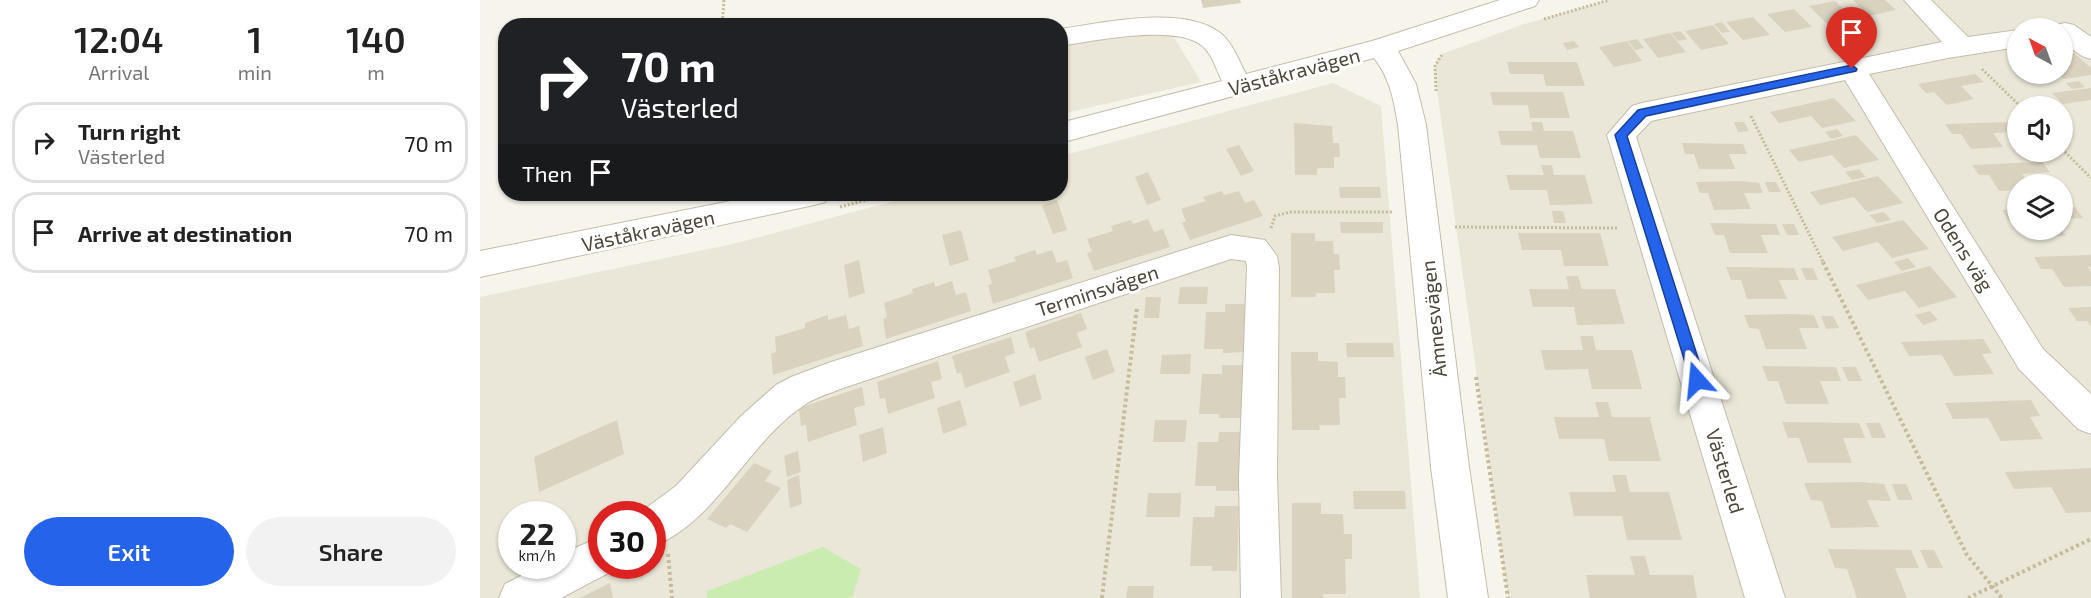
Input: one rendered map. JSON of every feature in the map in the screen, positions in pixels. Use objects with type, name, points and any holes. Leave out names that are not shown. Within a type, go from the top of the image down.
[{"type":"street","name":"Väståkravägen","points":[[1068,131],[1380,48],[1526,0]]},
{"type":"street","points":[[1917,0],[1962,46]]},
{"type":"street","points":[[1068,37],[1165,26],[1195,30],[1211,39],[1238,86]]},
{"type":"street","points":[[2073,31],[2091,28]]},
{"type":"street","points":[[2073,38],[2091,50]]},
{"type":"street","name":"Västerled","points":[[1766,598],[1621,135],[1642,113],[1962,46],[2007,40]]},
{"type":"street","name":"Ämnesvägen","points":[[1380,48],[1394,63],[1405,84],[1450,467],[1468,598]]},
{"type":"street","name":"Odens väg","points":[[1852,69],[2031,359],[2091,418]]},
{"type":"street","name":"Väståkravägen","points":[[480,264],[784,201]]},
{"type":"street","name":"Terminsvägen","points":[[666,518],[689,500],[764,418],[790,394],[831,377],[1139,275],[1231,247],[1254,249],[1261,256]]},
{"type":"street","points":[[1261,256],[1263,268],[1258,477],[1261,598]]},
{"type":"street","points":[[519,598],[588,562]]},
{"type":"path","points":[[723,18],[724,0]]},
{"type":"path","points":[[1962,46],[2010,96]]},
{"type":"path","points":[[1740,92],[1967,555],[2002,598]]},
{"type":"path","points":[[2073,160],[2091,178]]},
{"type":"path","points":[[1261,256],[1275,216],[1290,212],[1421,212]]},
{"type":"path","points":[[1455,227],[1649,228]]},
{"type":"path","points":[[1102,598],[1130,378],[1139,275]]},
{"type":"path","points":[[1968,598],[2091,539]]},
{"type":"path","points":[[666,564],[672,598]]},
{"type":"shaded area","points":[[1609,0],[2091,0],[2091,598],[1508,598],[1434,69],[1437,59],[1445,53],[1521,25]]},
{"type":"shaded area","points":[[1171,32],[1201,82],[1068,112],[1068,44]]},
{"type":"shaded area","points":[[1333,83],[1381,106],[1420,598],[480,598],[480,297],[737,243],[895,201],[1068,201],[1068,154]]},
{"type":"green space","points":[[823,547],[861,569],[853,596],[848,598],[707,598],[707,591]]},
{"type":"building","points":[[1201,0],[1240,0],[1241,3],[1203,8]]},
{"type":"building","points":[[1853,0],[1885,0],[1896,10],[1869,16]]},
{"type":"building","points":[[1835,1],[1854,19],[1827,24],[1809,6]]},
{"type":"building","points":[[1794,9],[1812,27],[1785,32],[1767,14]]},
{"type":"building","points":[[1753,17],[1770,35],[1743,40],[1726,22]]},
{"type":"building","points":[[1722,22],[1730,32],[1722,33],[1714,24]]},
{"type":"building","points":[[1713,25],[1729,44],[1701,50],[1685,31]]},
{"type":"building","points":[[1680,31],[1687,39],[1678,41],[1671,33]]},
{"type":"building","points":[[1670,33],[1686,52],[1658,58],[1643,39]]},
{"type":"building","points":[[1637,39],[1644,48],[1635,50],[1628,41]]},
{"type":"building","points":[[1574,41],[1579,47],[1567,50],[1563,43]]},
{"type":"building","points":[[1627,41],[1642,61],[1614,67],[1599,47]]},
{"type":"building","points":[[2073,53],[2091,68],[2091,75],[2073,78]]},
{"type":"building","points":[[1507,62],[1577,62],[1585,86],[1546,86],[1543,74],[1510,74]]},
{"type":"building","points":[[1975,74],[1984,82],[1961,86],[1974,99],[1947,105],[1934,92],[1926,93],[1918,84]]},
{"type":"building","points":[[2079,81],[2085,87],[2072,89],[2067,84],[2073,84],[2073,82]]},
{"type":"building","points":[[2091,88],[2091,100],[2073,103],[2073,96],[2055,96],[2052,93]]},
{"type":"building","points":[[1490,92],[1563,92],[1570,118],[1530,118],[1528,105],[1493,105]]},
{"type":"building","points":[[1834,98],[1856,121],[1822,128],[1811,116],[1779,123],[1770,112]]},
{"type":"building","points":[[1531,122],[1542,122],[1544,131],[1573,131],[1581,158],[1540,158],[1537,145],[1501,145],[1498,131],[1533,131]]},
{"type":"building","points":[[1734,122],[1744,122],[1749,131],[1738,132]]},
{"type":"building","points":[[2007,122],[2007,132],[1993,133],[2003,147],[1971,149],[1961,134],[1952,134],[1945,124]]},
{"type":"building","points":[[1294,123],[1332,126],[1333,143],[1339,143],[1340,157],[1334,157],[1334,168],[1317,168],[1317,175],[1295,175]]},
{"type":"building","points":[[1837,129],[1843,136],[1831,139],[1825,132]]},
{"type":"building","points":[[1856,135],[1879,160],[1844,168],[1832,155],[1799,162],[1789,150]]},
{"type":"building","points":[[1682,143],[1743,144],[1747,154],[1729,154],[1735,169],[1699,169],[1694,154],[1685,154]]},
{"type":"building","points":[[1239,145],[1254,171],[1241,176],[1226,149]]},
{"type":"building","points":[[2042,162],[2050,172],[2007,174],[2007,191],[1999,191],[1989,175],[1979,175],[1972,165]]},
{"type":"building","points":[[1541,165],[1552,165],[1554,175],[1585,175],[1593,204],[1550,205],[1547,190],[1510,190],[1506,175],[1544,175]]},
{"type":"building","points":[[1859,169],[1866,177],[1852,180],[1845,172]]},
{"type":"building","points":[[1148,172],[1161,200],[1147,205],[1135,177]]},
{"type":"building","points":[[1878,176],[1903,203],[1867,212],[1854,197],[1820,205],[1810,192]]},
{"type":"building","points":[[1696,182],[1759,183],[1763,193],[1744,193],[1751,209],[1714,210],[1708,193],[1700,193]]},
{"type":"building","points":[[1765,182],[1776,182],[1781,192],[1769,192]]},
{"type":"building","points":[[1339,187],[1380,187],[1381,198],[1340,198]]},
{"type":"building","points":[[1222,191],[1224,195],[1239,191],[1245,203],[1254,200],[1263,216],[1190,240],[1182,223],[1186,221],[1181,209],[1206,201],[1203,197]]},
{"type":"building","points":[[1057,201],[1067,230],[1053,234],[1042,205]]},
{"type":"building","points":[[2073,207],[2075,207],[2083,218],[2073,218]]},
{"type":"building","points":[[1552,211],[1563,211],[1566,223],[1554,223]]},
{"type":"building","points":[[1884,212],[1891,220],[1877,223],[1869,215]]},
{"type":"building","points":[[1148,219],[1154,232],[1163,229],[1170,247],[1094,271],[1087,253],[1092,252],[1087,239],[1113,231],[1111,226],[1131,220],[1133,224]]},
{"type":"building","points":[[1903,220],[1929,249],[1892,258],[1878,242],[1843,251],[1832,237]]},
{"type":"building","points":[[1340,222],[1383,222],[1383,233],[1341,233]]},
{"type":"building","points":[[1710,223],[1776,224],[1780,235],[1761,235],[1768,253],[1730,253],[1724,235],[1715,235]]},
{"type":"building","points":[[1782,224],[1794,224],[1799,235],[1787,235]]},
{"type":"building","points":[[961,230],[969,260],[950,266],[942,235]]},
{"type":"building","points":[[1291,233],[1315,233],[1315,241],[1333,241],[1334,254],[1339,254],[1340,270],[1334,270],[1335,293],[1316,293],[1316,297],[1291,297]]},
{"type":"building","points":[[1518,233],[1600,233],[1609,266],[1564,266],[1561,250],[1522,250]]},
{"type":"building","points":[[1035,250],[1037,255],[1052,250],[1057,263],[1067,260],[1073,278],[993,304],[988,285],[992,284],[988,270],[1016,261],[1014,257]]},
{"type":"building","points":[[2091,255],[2091,267],[2088,267],[2091,272],[2091,286],[2064,287],[2052,269],[2041,269],[2034,257]]},
{"type":"building","points":[[1908,258],[1916,267],[1902,271],[1894,262]]},
{"type":"building","points":[[859,260],[865,293],[849,298],[844,265]]},
{"type":"building","points":[[1930,266],[1957,297],[1919,308],[1905,291],[1868,300],[1856,285]]},
{"type":"building","points":[[1726,267],[1794,268],[1799,280],[1779,280],[1787,299],[1747,299],[1741,280],[1731,280]]},
{"type":"building","points":[[1801,268],[1813,268],[1818,280],[1806,280]]},
{"type":"building","points":[[1566,276],[1578,276],[1582,289],[1615,289],[1625,324],[1577,325],[1574,307],[1533,307],[1529,289],[1569,289]]},
{"type":"building","points":[[952,281],[956,295],[966,292],[971,311],[886,339],[883,319],[887,317],[884,303],[913,293],[912,289],[934,282],[935,287]]},
{"type":"building","points":[[1180,287],[1208,287],[1207,304],[1178,304]]},
{"type":"building","points":[[1146,297],[1161,297],[1159,318],[1144,318]]},
{"type":"building","points":[[1225,304],[1246,304],[1244,352],[1223,353],[1223,349],[1204,349],[1206,312],[1225,312]]},
{"type":"building","points":[[2091,307],[2091,326],[2087,321],[2077,321],[2068,308]]},
{"type":"building","points":[[1930,311],[1938,320],[1923,325],[1915,315]]},
{"type":"building","points":[[1081,313],[1087,329],[1077,333],[1082,347],[1039,362],[1034,347],[1030,349],[1025,332]]},
{"type":"building","points":[[828,315],[828,320],[846,315],[849,329],[859,326],[863,346],[773,375],[771,354],[776,352],[775,337],[805,328],[805,323]]},
{"type":"building","points":[[1744,315],[1814,315],[1819,328],[1799,328],[1807,349],[1766,349],[1759,329],[1749,328]]},
{"type":"building","points":[[1821,316],[1833,316],[1839,328],[1826,329]]},
{"type":"building","points":[[1580,336],[1593,336],[1596,350],[1632,350],[1642,389],[1592,389],[1588,369],[1545,370],[1541,350],[1583,350]]},
{"type":"building","points":[[1011,337],[1015,353],[1005,357],[1010,372],[965,388],[961,372],[957,374],[952,356]]},
{"type":"building","points":[[1983,339],[1992,353],[1982,354],[1994,374],[1954,376],[1942,355],[1909,356],[1901,342]]},
{"type":"building","points":[[1346,343],[1393,343],[1394,357],[1347,357]]},
{"type":"building","points":[[1107,349],[1115,372],[1093,380],[1085,357]]},
{"type":"building","points":[[1291,352],[1318,352],[1318,361],[1338,362],[1338,377],[1345,377],[1346,398],[1339,398],[1340,425],[1319,425],[1320,430],[1292,430]]},
{"type":"building","points":[[1191,354],[1190,374],[1160,374],[1162,355]]},
{"type":"building","points":[[938,361],[942,379],[931,382],[935,398],[888,414],[885,398],[880,399],[877,382]]},
{"type":"building","points":[[1222,365],[1244,365],[1242,418],[1219,418],[1219,414],[1199,414],[1202,374],[1222,374]]},
{"type":"building","points":[[1762,366],[1836,367],[1841,381],[1820,381],[1829,404],[1786,404],[1778,381],[1768,381]]},
{"type":"building","points":[[1842,367],[1856,367],[1862,381],[1848,381]]},
{"type":"building","points":[[1035,374],[1042,399],[1020,407],[1013,382]]},
{"type":"building","points":[[862,387],[865,405],[854,408],[857,425],[808,442],[806,425],[801,426],[799,408]]},
{"type":"building","points":[[960,400],[967,425],[943,434],[937,408]]},
{"type":"building","points":[[2031,400],[2040,416],[2030,417],[2043,439],[2001,441],[1988,418],[1953,419],[1945,403]]},
{"type":"building","points":[[1595,402],[1608,402],[1612,417],[1651,417],[1661,461],[1609,461],[1604,439],[1559,439],[1554,417],[1599,417]]},
{"type":"building","points":[[617,420],[624,454],[539,492],[534,457]]},
{"type":"building","points":[[1155,420],[1187,420],[1185,442],[1153,442]]},
{"type":"building","points":[[1782,422],[1859,423],[1865,438],[1843,438],[1852,463],[1808,463],[1799,438],[1788,438]]},
{"type":"building","points":[[1866,423],[1880,423],[1886,438],[1872,438]]},
{"type":"building","points":[[883,427],[887,453],[863,462],[859,435]]},
{"type":"building","points":[[1219,432],[1241,432],[1239,491],[1216,491],[1216,486],[1195,486],[1198,442],[1218,442]]},
{"type":"building","points":[[798,451],[801,472],[787,477],[784,456]]},
{"type":"building","points":[[754,463],[772,471],[765,481],[781,488],[747,532],[730,524],[726,528],[707,519]]},
{"type":"building","points":[[2091,468],[2091,512],[2066,513],[2051,487],[2014,489],[2005,472]]},
{"type":"building","points":[[799,475],[802,504],[790,508],[787,480]]},
{"type":"building","points":[[1612,475],[1626,475],[1630,492],[1669,492],[1682,540],[1627,540],[1622,516],[1574,516],[1569,492],[1616,492]]},
{"type":"building","points":[[1804,483],[1884,484],[1891,501],[1867,500],[1879,527],[1831,528],[1822,501],[1811,500]]},
{"type":"building","points":[[1892,484],[1906,484],[1913,500],[1898,500]]},
{"type":"building","points":[[1353,491],[1405,491],[1406,509],[1354,509]]},
{"type":"building","points":[[1148,493],[1181,493],[1180,517],[1146,517]]},
{"type":"building","points":[[1292,503],[1321,503],[1321,514],[1343,514],[1344,534],[1352,534],[1352,559],[1345,559],[1346,594],[1323,594],[1323,598],[1292,598]]},
{"type":"building","points":[[1215,506],[1239,506],[1237,571],[1212,571],[1212,566],[1190,566],[1193,517],[1214,517]]},
{"type":"building","points":[[1828,549],[1911,550],[1919,568],[1895,568],[1907,598],[1857,598],[1847,569],[1835,568]]},
{"type":"building","points":[[1920,550],[1934,550],[1943,568],[1928,568]]},
{"type":"building","points":[[1630,556],[1645,556],[1650,575],[1693,575],[1697,598],[1590,598],[1586,575],[1635,575]]},
{"type":"building","points":[[610,583],[613,598],[580,598]]},
{"type":"building","points":[[1128,586],[1154,586],[1153,598],[1126,598]]},
{"type":"route","points":[[1697,380],[1621,135],[1642,113],[1852,69]]}]
